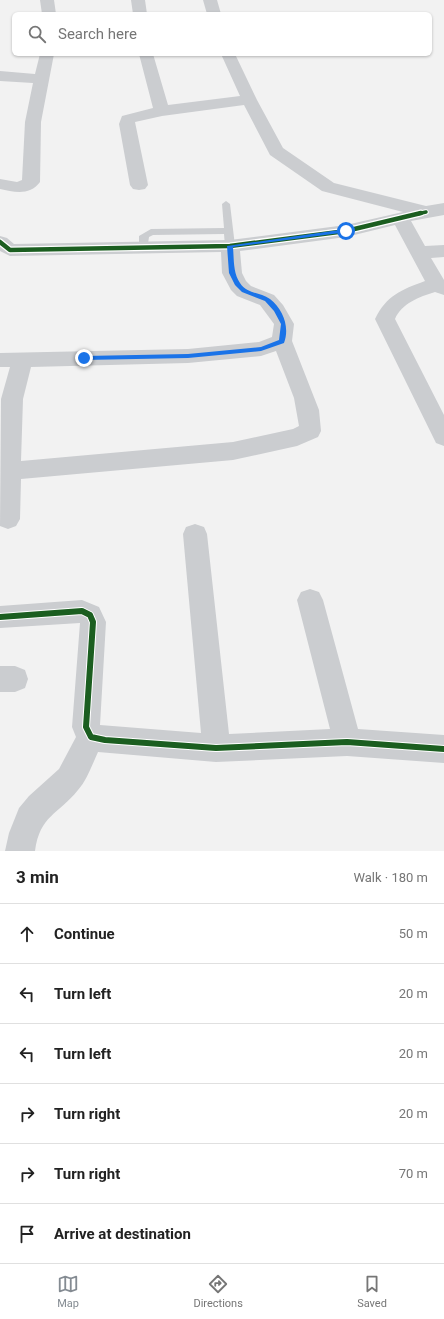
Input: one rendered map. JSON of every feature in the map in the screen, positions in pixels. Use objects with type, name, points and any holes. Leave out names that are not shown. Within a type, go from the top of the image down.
[{"type":"street","points":[[47,0],[50,12]]},
{"type":"street","points":[[138,0],[140,12]]},
{"type":"street","points":[[210,0],[213,12]]},
{"type":"street","points":[[0,184],[20,187],[27,186],[31,182],[33,122],[47,56]]},
{"type":"street","points":[[147,56],[162,111]]},
{"type":"street","points":[[229,56],[249,100],[276,151],[328,186],[426,212]]},
{"type":"street","points":[[0,76],[42,79]]},
{"type":"street","points":[[139,185],[127,124],[128,118],[162,111],[249,100]]},
{"type":"street","points":[[3,248],[144,248],[230,239],[346,231],[426,212],[444,210]]},
{"type":"street","points":[[400,218],[419,254],[440,286],[401,298],[389,308],[385,318],[444,437]]},
{"type":"street","points":[[11,471],[233,451],[297,437],[310,431],[312,422],[282,341],[284,324],[276,310],[267,300],[244,291],[238,285],[232,273],[230,239]]},
{"type":"street","points":[[419,254],[444,251]]},
{"type":"street","points":[[0,360],[188,356],[261,349],[282,341]]},
{"type":"street","points":[[8,519],[11,471],[6,399],[22,360]]},
{"type":"street","points":[[195,534],[216,748]]},
{"type":"street","points":[[310,600],[347,742]]},
{"type":"street","points":[[0,617],[82,611],[90,615],[93,622],[86,727],[91,737]]},
{"type":"street","points":[[91,737],[105,740],[216,748],[347,742],[444,749]]},
{"type":"street","points":[[20,851],[22,833],[28,820],[45,801],[68,780],[77,766],[91,737]]},
{"type":"lane","points":[[226,204],[230,239]]},
{"type":"cycle path","points":[[0,242],[10,250],[230,246],[346,231],[426,212]]},
{"type":"cycle path","points":[[0,617],[82,611],[90,615],[93,622],[86,727],[91,737],[105,740],[216,748],[347,742],[444,749]]},
{"type":"route","points":[[84,358],[188,356],[261,349],[282,341],[284,324],[276,310],[267,300],[244,291],[238,285],[232,273],[230,246],[346,231]]}]
